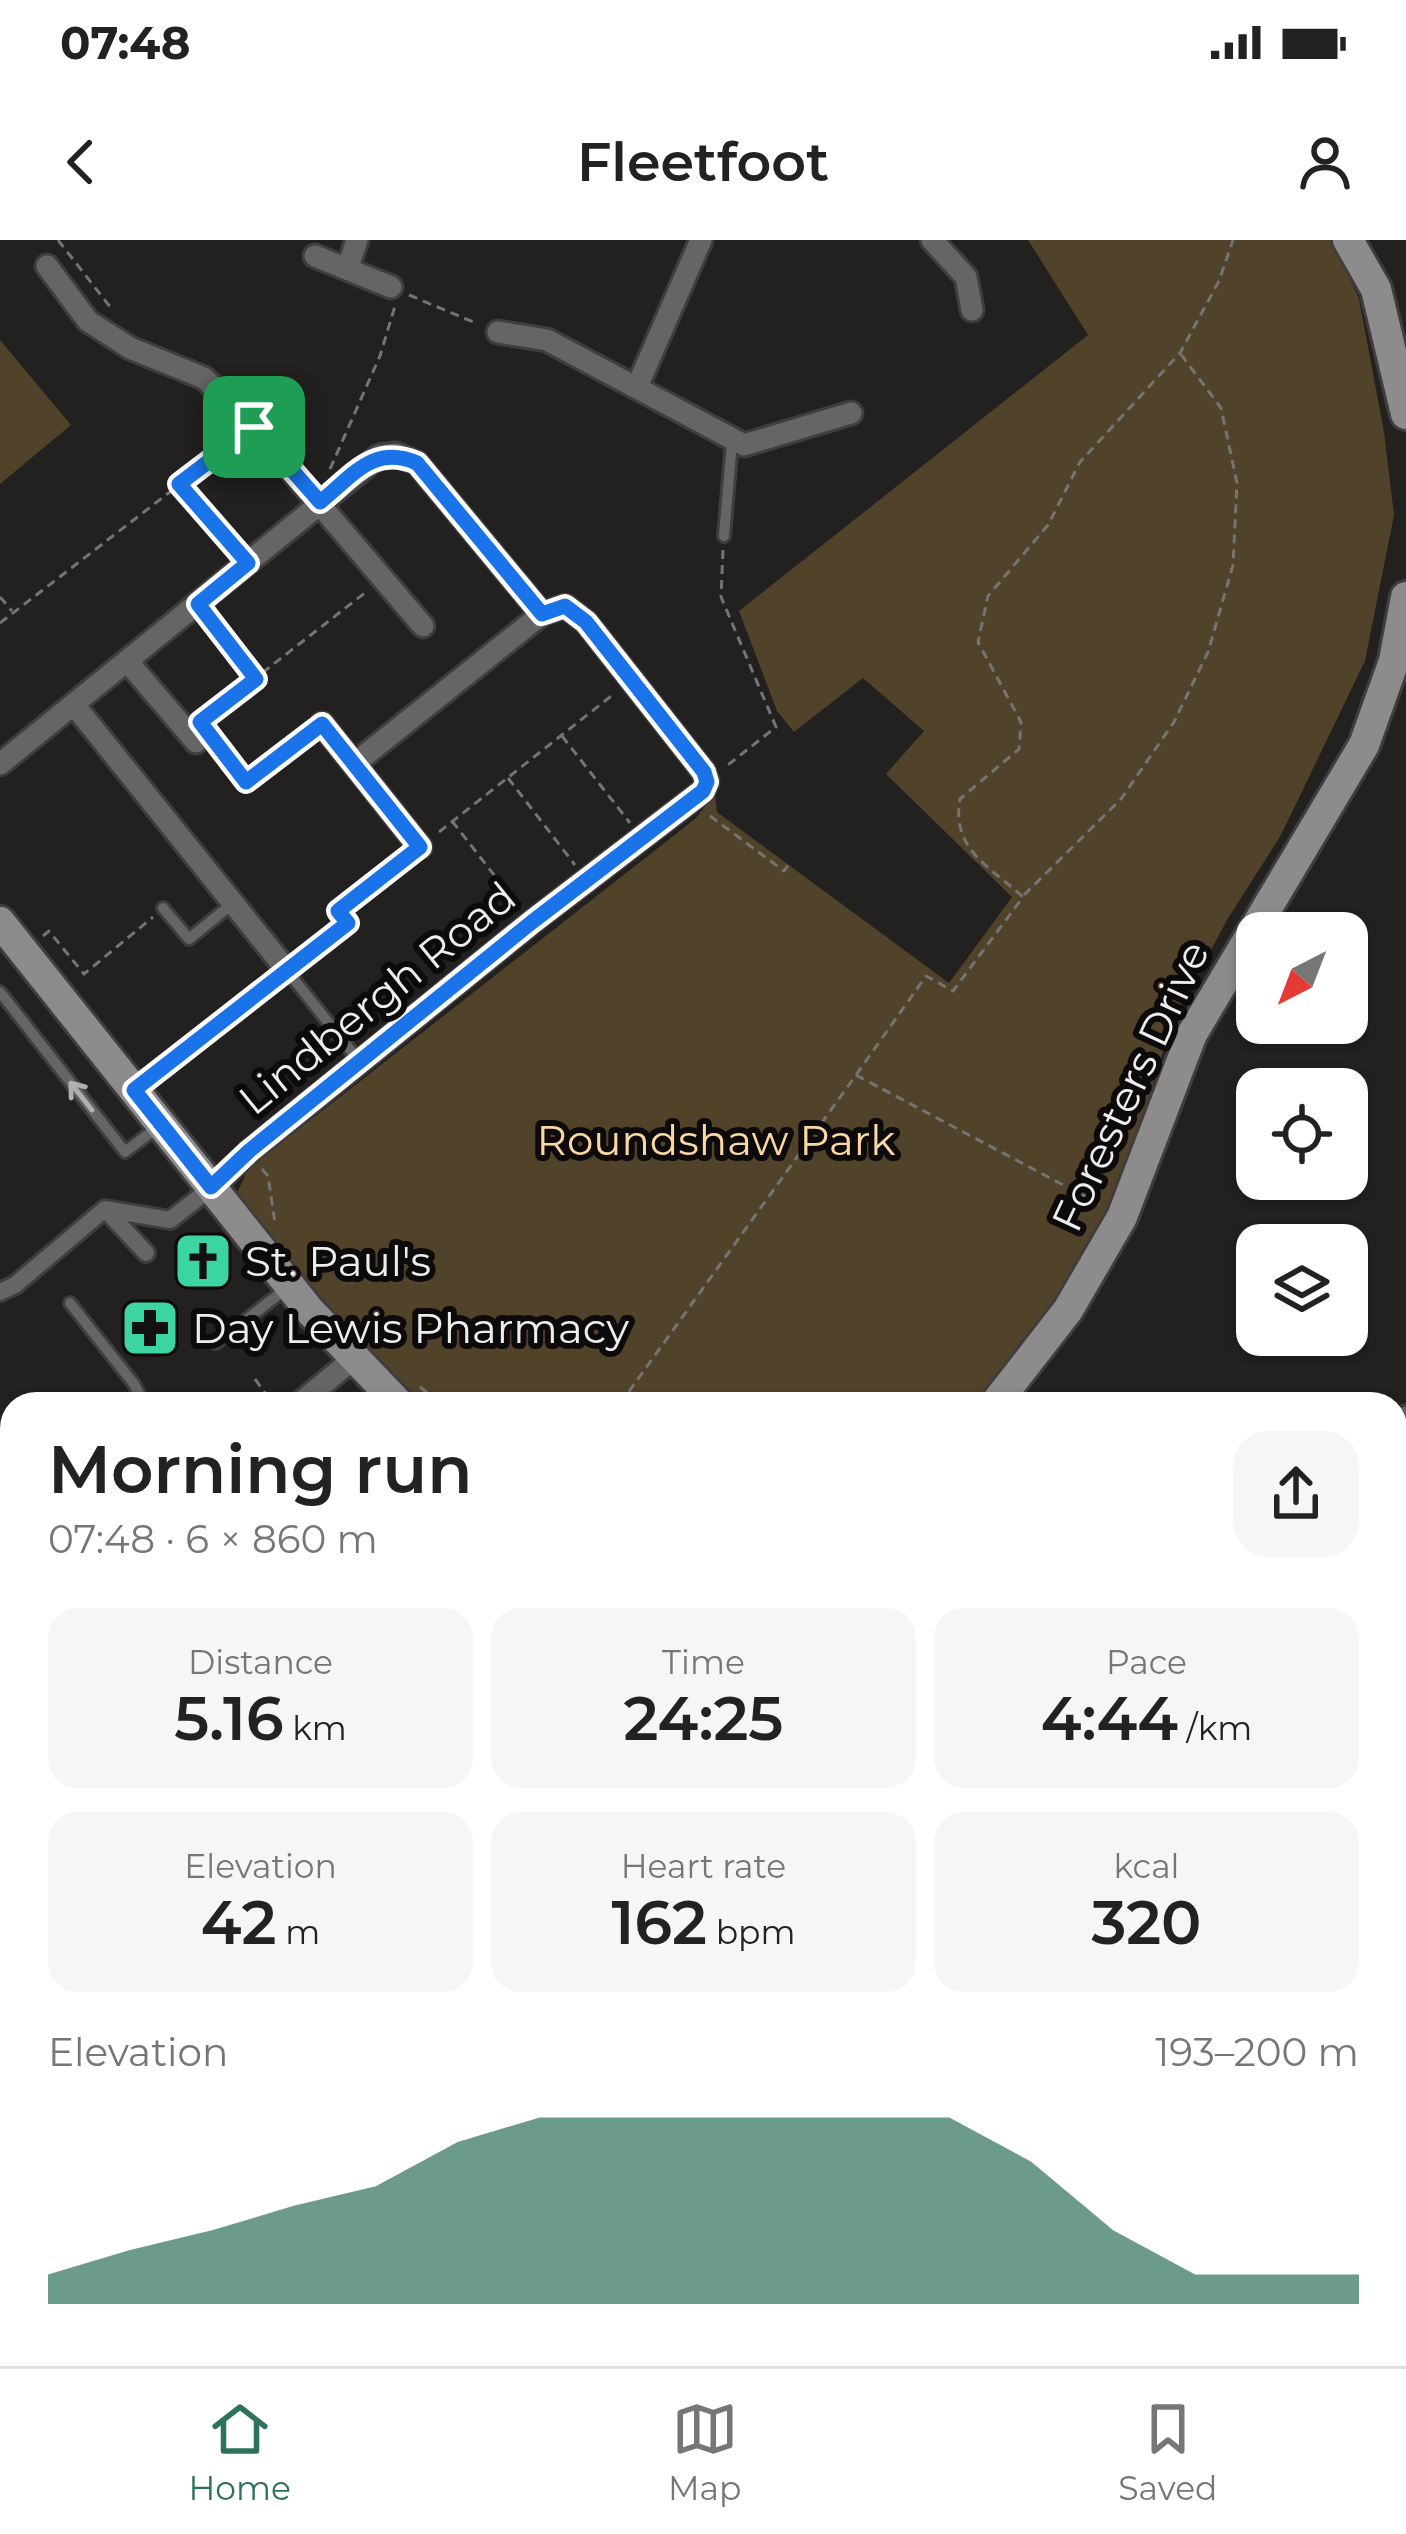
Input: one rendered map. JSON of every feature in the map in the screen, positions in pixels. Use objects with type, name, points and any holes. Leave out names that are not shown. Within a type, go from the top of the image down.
[{"type":"main road","points":[[1348,240],[1376,289],[1406,414]]},
{"type":"main road","name":"Foresters Drive","points":[[1004,1392],[1068,1310],[1122,1217],[1192,1034],[1364,745],[1394,661],[1406,596]]},
{"type":"main road","points":[[2,929],[289,1286],[386,1392]]},
{"type":"street","points":[[348,267],[357,240]]},
{"type":"street","points":[[637,387],[701,240]]},
{"type":"street","points":[[932,240],[966,277],[972,310]]},
{"type":"street","points":[[316,256],[391,287]]},
{"type":"street","points":[[46,266],[88,321],[130,348],[204,378],[254,427],[423,626]]},
{"type":"street","points":[[498,332],[547,340],[744,445],[850,413]]},
{"type":"street","points":[[0,764],[379,456],[396,454],[417,463],[542,614]]},
{"type":"street","points":[[354,764],[542,614],[565,606],[586,622],[704,772],[707,782]]},
{"type":"street","points":[[128,662],[202,734]]},
{"type":"street","points":[[75,706],[286,970]]},
{"type":"street","points":[[322,724],[420,847]]},
{"type":"street","name":"Lindbergh Road","points":[[211,1187],[532,922],[703,791],[707,782]]},
{"type":"street","points":[[0,1292],[15,1285],[105,1209],[170,1220],[211,1187]]},
{"type":"street","points":[[105,1209],[146,1253]]},
{"type":"street","points":[[313,1392],[352,1360]]},
{"type":"lane","points":[[724,536],[732,442]]},
{"type":"lane","points":[[163,908],[189,939],[232,904]]},
{"type":"lane","points":[[286,970],[362,1064]]},
{"type":"lane","points":[[0,992],[125,1153],[161,1124]]},
{"type":"lane","points":[[216,1343],[289,1286]]},
{"type":"lane","points":[[70,1303],[138,1392]]},
{"type":"path","points":[[58,240],[107,302],[130,348]]},
{"type":"path","points":[[1023,896],[963,843],[956,821],[960,799],[1019,749],[1021,722],[978,642],[988,596],[1048,525],[1080,462],[1180,353],[1219,280],[1233,240]]},
{"type":"path","points":[[391,287],[498,332]]},
{"type":"path","points":[[320,502],[350,419],[380,356],[396,301],[391,287]]},
{"type":"path","points":[[628,1392],[926,976],[953,991],[1023,896],[1121,799],[1174,722],[1208,652],[1233,565],[1238,483],[1221,408],[1180,353]]},
{"type":"path","points":[[0,623],[254,427]]},
{"type":"path","points":[[179,484],[248,563]]},
{"type":"path","points":[[707,782],[776,727],[721,597],[724,536]]},
{"type":"path","points":[[322,724],[246,782],[202,734],[256,679],[384,578]]},
{"type":"path","points":[[0,597],[14,613]]},
{"type":"path","points":[[198,604],[256,679]]},
{"type":"path","points":[[134,1090],[348,923],[338,911],[630,680]]},
{"type":"path","points":[[561,734],[641,838]]},
{"type":"path","points":[[508,778],[587,880]]},
{"type":"path","points":[[690,801],[784,871],[789,864]]},
{"type":"path","points":[[452,821],[532,922]]},
{"type":"path","points":[[49,931],[83,974],[163,908]]},
{"type":"path","points":[[856,1075],[1122,1217]]},
{"type":"path","points":[[249,1151],[268,1176],[276,1230]]},
{"type":"path","points":[[255,1379],[264,1392]]},
{"type":"green space","name":"Roundshaw Park","points":[[1028,240],[1332,240],[1359,299],[1394,515],[1365,661],[1281,835],[1227,920],[1171,1025],[1107,1209],[1056,1301],[984,1392],[413,1392],[350,1331],[237,1193],[248,1169],[695,819],[715,794],[717,812],[949,983],[1012,897],[886,774],[924,731],[863,678],[794,732],[777,711],[739,611],[1088,335]]},
{"type":"green space","points":[[0,340],[71,425],[0,484]]},
{"type":"place","name":"St. Paul's","points":[[203,1261]]},
{"type":"place","name":"Day Lewis Pharmacy","points":[[150,1328]]},
{"type":"route","points":[[254,427],[320,502],[379,456],[396,454],[417,463],[542,614],[565,606],[586,622],[704,772],[707,782],[703,791],[532,922],[211,1187],[134,1090],[348,923],[338,911],[420,847],[322,724],[246,782],[200,722],[256,679],[198,604],[248,563],[179,484],[254,427]]}]
